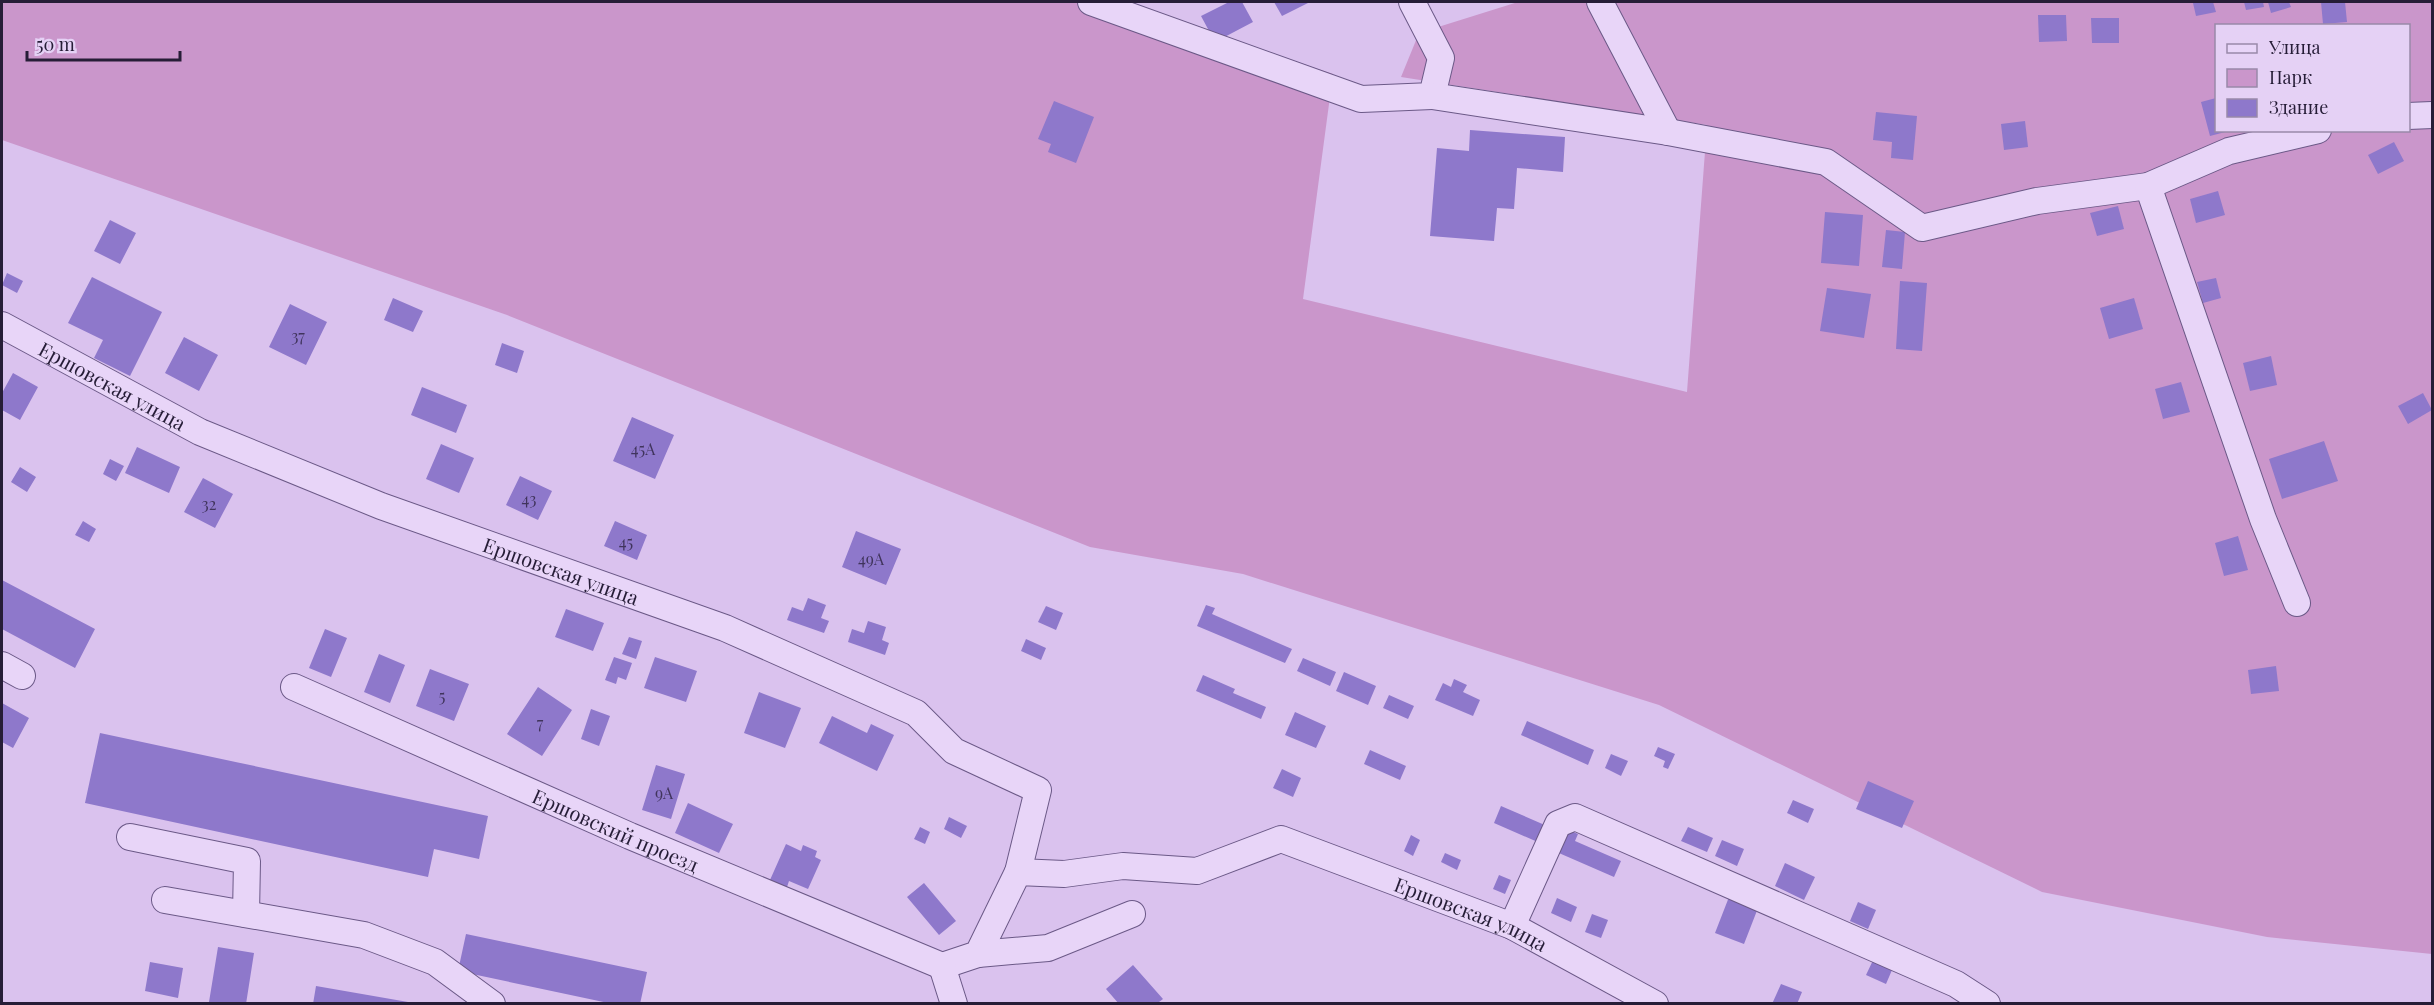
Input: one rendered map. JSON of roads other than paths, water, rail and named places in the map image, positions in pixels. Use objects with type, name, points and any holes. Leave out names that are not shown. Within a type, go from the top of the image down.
[{"type":"street","points":[[1091,2],[1361,99],[1432,96],[1668,132],[1826,162],[1922,228],[2037,201],[2148,186],[2229,151],[2310,132]]},
{"type":"street","points":[[1412,2],[1441,58],[1432,96]]},
{"type":"street","points":[[1600,2],[1668,132]]},
{"type":"street","points":[[2410,117],[2433,115]]},
{"type":"street","points":[[2148,186],[2259,508],[2297,603]]},
{"type":"street","name":"Ершовская улица","points":[[2,325],[200,432],[381,506],[725,628],[916,713],[954,751],[1038,790],[1018,872],[1064,874],[1123,866],[1197,871],[1281,838],[1512,926],[1655,1004]]},
{"type":"street","name":"Ершовский проезд","points":[[294,687],[630,836],[942,966]]},
{"type":"street","points":[[1512,926],[1558,824],[1575,817],[1956,984],[1987,1004]]},
{"type":"street","points":[[130,837],[248,861],[246,914]]},
{"type":"street","points":[[978,954],[1018,872]]},
{"type":"street","points":[[165,900],[364,935],[435,962],[492,1004]]},
{"type":"street","points":[[954,1004],[942,966],[978,954],[1048,948],[1132,914]]}]
